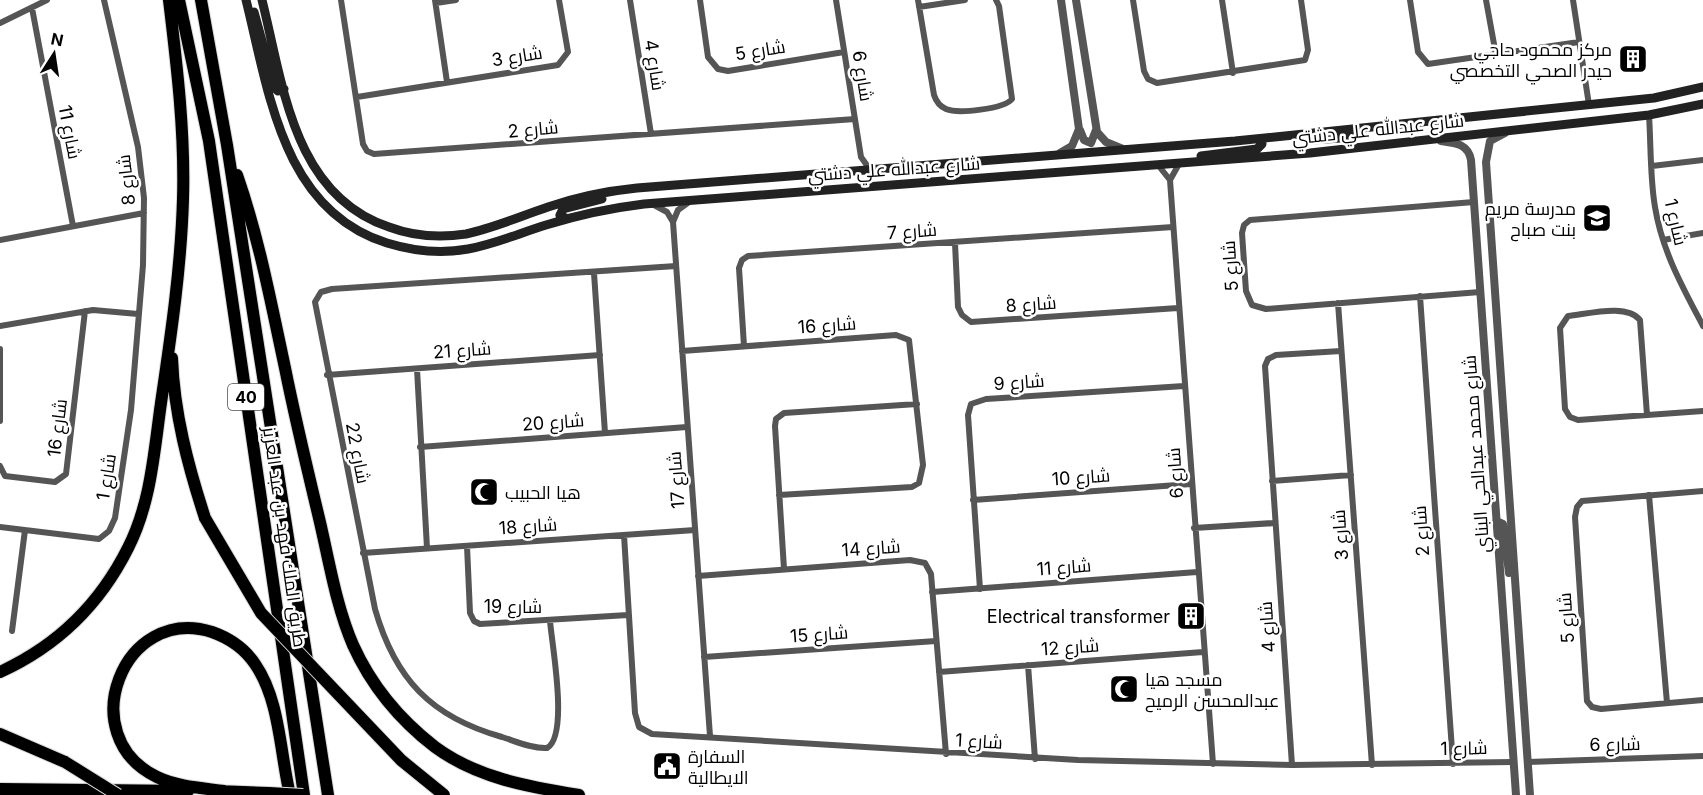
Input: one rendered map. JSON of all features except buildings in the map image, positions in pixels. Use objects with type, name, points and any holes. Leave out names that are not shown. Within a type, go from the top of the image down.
[{"type":"highway","points":[[169,0],[181,112],[182,188],[172,360],[178,412],[189,471],[205,518],[261,613],[401,760],[444,795]]},
{"type":"highway","name":"طريق الملك فهد بن عبد العزيز","points":[[179,0],[209,141],[303,795]]},
{"type":"highway","name":"طريق الملك فهد بن عبد العزيز","points":[[201,0],[227,145],[328,795]]},
{"type":"highway","points":[[227,145],[255,225],[298,430],[339,603],[353,645],[389,704],[436,748],[468,766],[506,782],[579,795]]},
{"type":"highway","points":[[0,672],[51,642],[84,614],[106,586],[129,547],[149,486],[174,312]]},
{"type":"highway","points":[[224,791],[174,783],[152,774],[133,759],[116,731],[113,705],[119,677],[139,649],[162,635],[179,630],[206,631],[230,640],[250,657],[264,680],[271,701],[290,795]]},
{"type":"highway","points":[[0,734],[65,762],[118,795]]},
{"type":"highway","points":[[324,767],[333,795]]},
{"type":"highway","points":[[0,791],[224,791],[303,795]]},
{"type":"highway","points":[[0,791],[23,795]]},
{"type":"main road","points":[[246,0],[258,22],[276,90],[284,89]]},
{"type":"main road","name":"شارع عبدالله علي دشتي","points":[[246,0],[278,124],[292,161],[319,199],[352,226],[369,236],[394,245],[446,251],[501,241],[567,219],[644,204],[1284,155],[1649,115],[1703,104]]},
{"type":"main road","name":"شارع عبدالله علي دشتي","points":[[264,0],[284,89],[300,143],[322,179],[352,208],[368,219],[395,229],[437,236],[465,234],[565,202],[623,189],[1262,139],[1676,95],[1703,87]]},
{"type":"main road","points":[[1284,155],[1275,152],[1278,143],[1340,138],[1363,129]]},
{"type":"main road","points":[[1179,164],[1204,155],[1257,149],[1262,145],[1262,139]]},
{"type":"main road","points":[[567,219],[560,215],[563,209],[610,197],[623,189]]},
{"type":"street","points":[[0,23],[47,0]]},
{"type":"street","name":"شارع 8","points":[[0,240],[144,213],[138,147],[104,0]]},
{"type":"street","name":"شارع 2","points":[[341,0],[363,144],[368,152],[376,155],[855,119]]},
{"type":"street","points":[[447,82],[435,2],[456,0]]},
{"type":"street","name":"شارع 3","points":[[357,97],[561,63],[567,55],[568,48],[559,0]]},
{"type":"street","name":"شارع 4","points":[[630,0],[651,134]]},
{"type":"street","name":"شارع 5","points":[[700,0],[708,57],[718,69],[728,70],[844,52]]},
{"type":"street","name":"شارع 6","points":[[836,0],[861,157],[872,171]]},
{"type":"street","points":[[964,0],[919,3],[933,95],[938,104],[952,111],[999,107],[1010,102],[1012,93],[999,6],[996,0]]},
{"type":"street","points":[[1060,0],[1079,129],[1084,140],[1091,143],[1095,138],[1096,126]]},
{"type":"street","points":[[1076,0],[1098,134],[1106,142],[1131,151]]},
{"type":"street","points":[[1133,0],[1144,71],[1150,80],[1161,83],[1300,62],[1306,58],[1308,47],[1301,0]]},
{"type":"street","points":[[1222,0],[1233,73]]},
{"type":"street","points":[[1410,0],[1418,52],[1425,63],[1438,64],[1579,42]]},
{"type":"street","points":[[1486,0],[1496,55]]},
{"type":"street","points":[[1573,0],[1589,105]]},
{"type":"street","name":"شارع 11","points":[[32,8],[73,226]]},
{"type":"street","name":"شارع 1","points":[[1649,115],[1655,207],[1663,240],[1674,272],[1703,326]]},
{"type":"street","points":[[1048,156],[1072,147],[1079,129]]},
{"type":"street","name":"شارع محمد عبدالحي البناي","points":[[1512,131],[1492,140],[1486,153],[1508,507],[1530,795]]},
{"type":"street","name":"شارع محمد عبدالحي البناي","points":[[1431,140],[1463,146],[1468,151],[1471,167],[1516,795]]},
{"type":"street","points":[[852,172],[858,166],[861,157]]},
{"type":"street","points":[[1652,166],[1703,160]]},
{"type":"street","points":[[1471,167],[1476,163],[1481,168],[1487,236],[1492,257]]},
{"type":"street","points":[[1158,165],[1170,180],[1179,164]]},
{"type":"street","name":"شارع 6","points":[[1170,180],[1197,572],[1213,764]]},
{"type":"street","points":[[644,204],[664,209],[673,222],[680,208],[697,200]]},
{"type":"street","name":"شارع 5","points":[[1474,202],[1258,219],[1246,223],[1242,233],[1246,291],[1252,305],[1266,309],[1480,292]]},
{"type":"street","name":"شارع 1","points":[[0,526],[99,539],[111,527],[129,427],[144,213]]},
{"type":"street","name":"شارع 17","points":[[673,222],[710,736]]},
{"type":"street","name":"شارع 7","points":[[744,346],[739,273],[740,263],[745,257],[1173,227]]},
{"type":"street","points":[[1663,240],[1703,234]]},
{"type":"street","name":"شارع 8","points":[[955,243],[959,310],[971,321],[984,323],[1178,308]]},
{"type":"street","name":"شارع 22","points":[[550,621],[558,703],[558,728],[554,742],[542,748],[471,728],[448,717],[427,701],[397,663],[379,624],[363,553],[314,308],[316,297],[324,291],[676,266]]},
{"type":"street","points":[[594,273],[605,434]]},
{"type":"street","name":"شارع 2","points":[[1420,297],[1453,764]]},
{"type":"street","name":"شارع 3","points":[[1338,303],[1372,765]]},
{"type":"street","points":[[0,326],[86,311],[106,310],[138,314]]},
{"type":"street","name":"شارع 16","points":[[0,466],[5,476],[13,479],[51,483],[60,481],[66,474],[86,311]]},
{"type":"street","points":[[1647,416],[1640,320],[1635,313],[1625,311],[1568,316],[1560,328],[1565,409],[1570,417],[1578,420],[1647,416],[1703,411]]},
{"type":"street","name":"شارع 16","points":[[682,351],[903,336],[910,342],[923,470],[922,479],[917,485],[779,495]]},
{"type":"street","points":[[0,349],[0,422]]},
{"type":"street","name":"شارع 4","points":[[1292,765],[1274,523],[1266,362],[1279,354],[1341,351]]},
{"type":"street","name":"شارع 21","points":[[327,375],[600,355]]},
{"type":"street","points":[[417,369],[427,548]]},
{"type":"street","name":"شارع 9","points":[[980,589],[968,415],[972,403],[987,399],[1184,386]]},
{"type":"street","points":[[784,569],[775,424],[781,414],[917,404]]},
{"type":"street","points":[[1489,417],[1495,441],[1499,504],[1508,507]]},
{"type":"street","name":"شارع 20","points":[[420,447],[687,427]]},
{"type":"street","points":[[1272,481],[1351,475]]},
{"type":"street","name":"شارع 10","points":[[973,500],[1191,484]]},
{"type":"street","name":"شارع 5","points":[[1703,491],[1582,501],[1577,507],[1575,517],[1587,700],[1592,707],[1601,709],[1703,700]]},
{"type":"street","points":[[1649,495],[1667,703]]},
{"type":"street","points":[[1496,521],[1503,524],[1508,567],[1514,582]]},
{"type":"street","points":[[1194,528],[1274,523]]},
{"type":"street","points":[[12,631],[25,530]]},
{"type":"street","name":"شارع 18","points":[[363,553],[694,530]]},
{"type":"street","name":"شارع 1","points":[[624,535],[635,712],[639,727],[652,734],[1035,759],[1292,765],[1513,762]]},
{"type":"street","name":"شارع 19","points":[[467,546],[469,609],[474,621],[483,625],[628,615]]},
{"type":"street","name":"شارع 14","points":[[698,576],[918,561],[929,567],[946,754]]},
{"type":"street","name":"شارع 11","points":[[932,592],[1197,572]]},
{"type":"street","name":"شارع 15","points":[[704,657],[936,641]]},
{"type":"street","name":"شارع 12","points":[[939,672],[1203,652]]},
{"type":"street","points":[[1028,666],[1035,759]]},
{"type":"street","name":"شارع 6","points":[[1528,762],[1703,756]]},
{"type":"place","name":"مركز محمود حاجي حيدر الصحي التخصصي","points":[[1633,59]]},
{"type":"place","name":"مدرسة مريم بنت صباح","points":[[1597,218]]},
{"type":"place","name":"هيا الحبيب","points":[[484,492]]},
{"type":"place","name":"Electrical transformer","points":[[1191,616]]},
{"type":"place","name":"مسجد هيا عبدالمحسن الرميح","points":[[1124,689]]},
{"type":"place","name":"السفارة الايطالية","points":[[667,766]]}]
